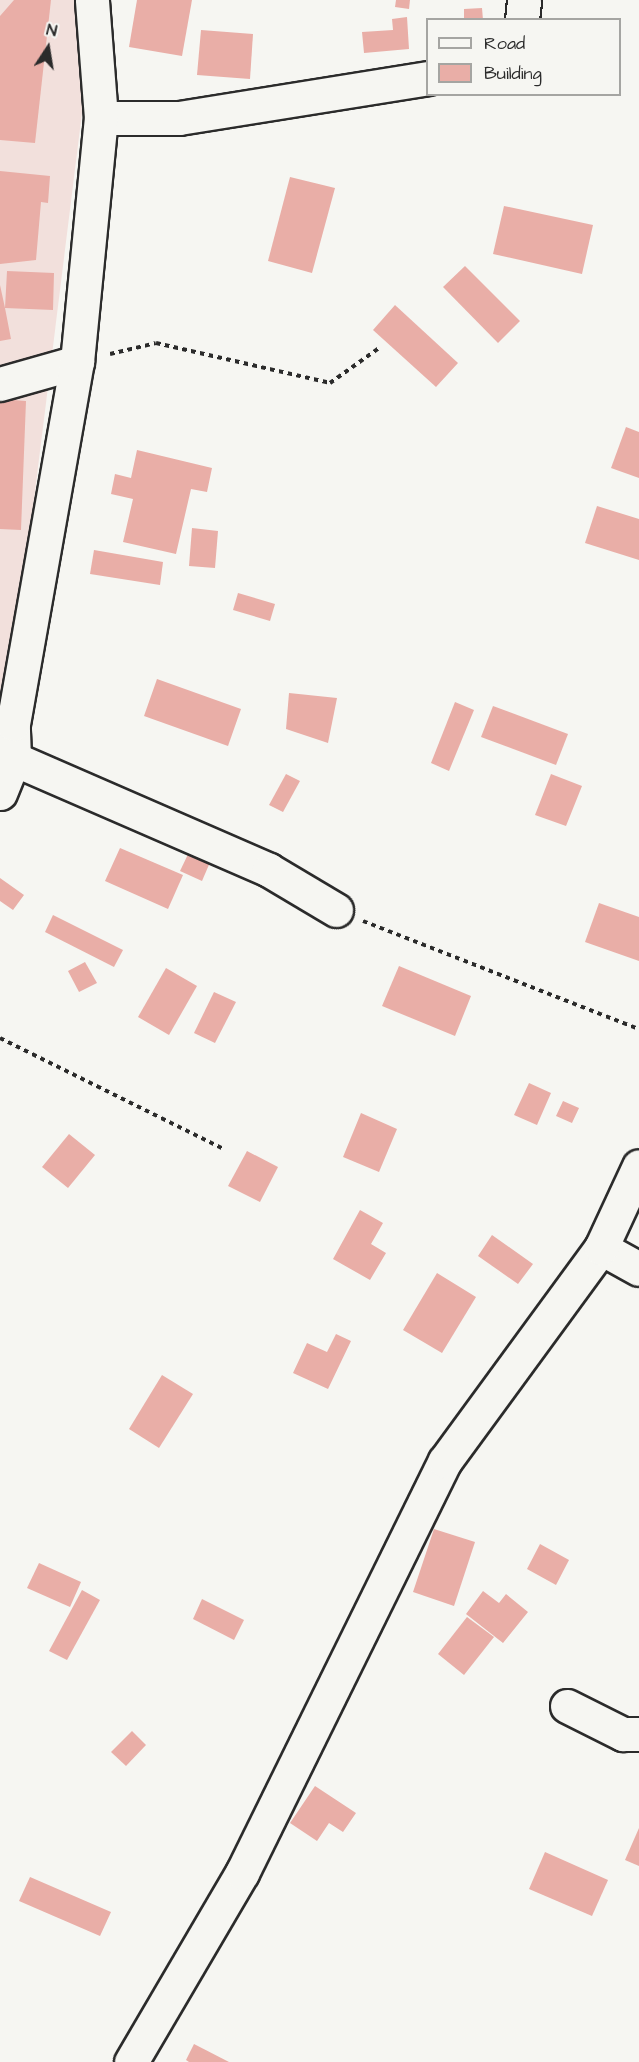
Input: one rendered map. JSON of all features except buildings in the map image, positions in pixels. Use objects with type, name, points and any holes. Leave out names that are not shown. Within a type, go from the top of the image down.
[{"type":"street","points":[[0,793],[14,759],[6,723],[77,362],[101,118],[92,0]]},
{"type":"street","points":[[522,18],[524,0]]},
{"type":"street","points":[[101,118],[179,118],[426,78]]},
{"type":"street","points":[[0,384],[77,362]]},
{"type":"street","points":[[14,759],[269,870],[336,910]]},
{"type":"street","points":[[131,2062],[242,1873],[445,1461],[601,1248],[639,1166]]},
{"type":"street","points":[[601,1248],[639,1269]]},
{"type":"street","points":[[567,1706],[623,1734],[639,1734]]},
{"type":"path","points":[[77,362],[156,343],[330,383],[379,348]]},
{"type":"path","points":[[336,910],[639,1029]]},
{"type":"path","points":[[0,1038],[222,1148]]},
{"type":"shaded area","points":[[0,0],[96,0],[25,572],[0,693]]}]
